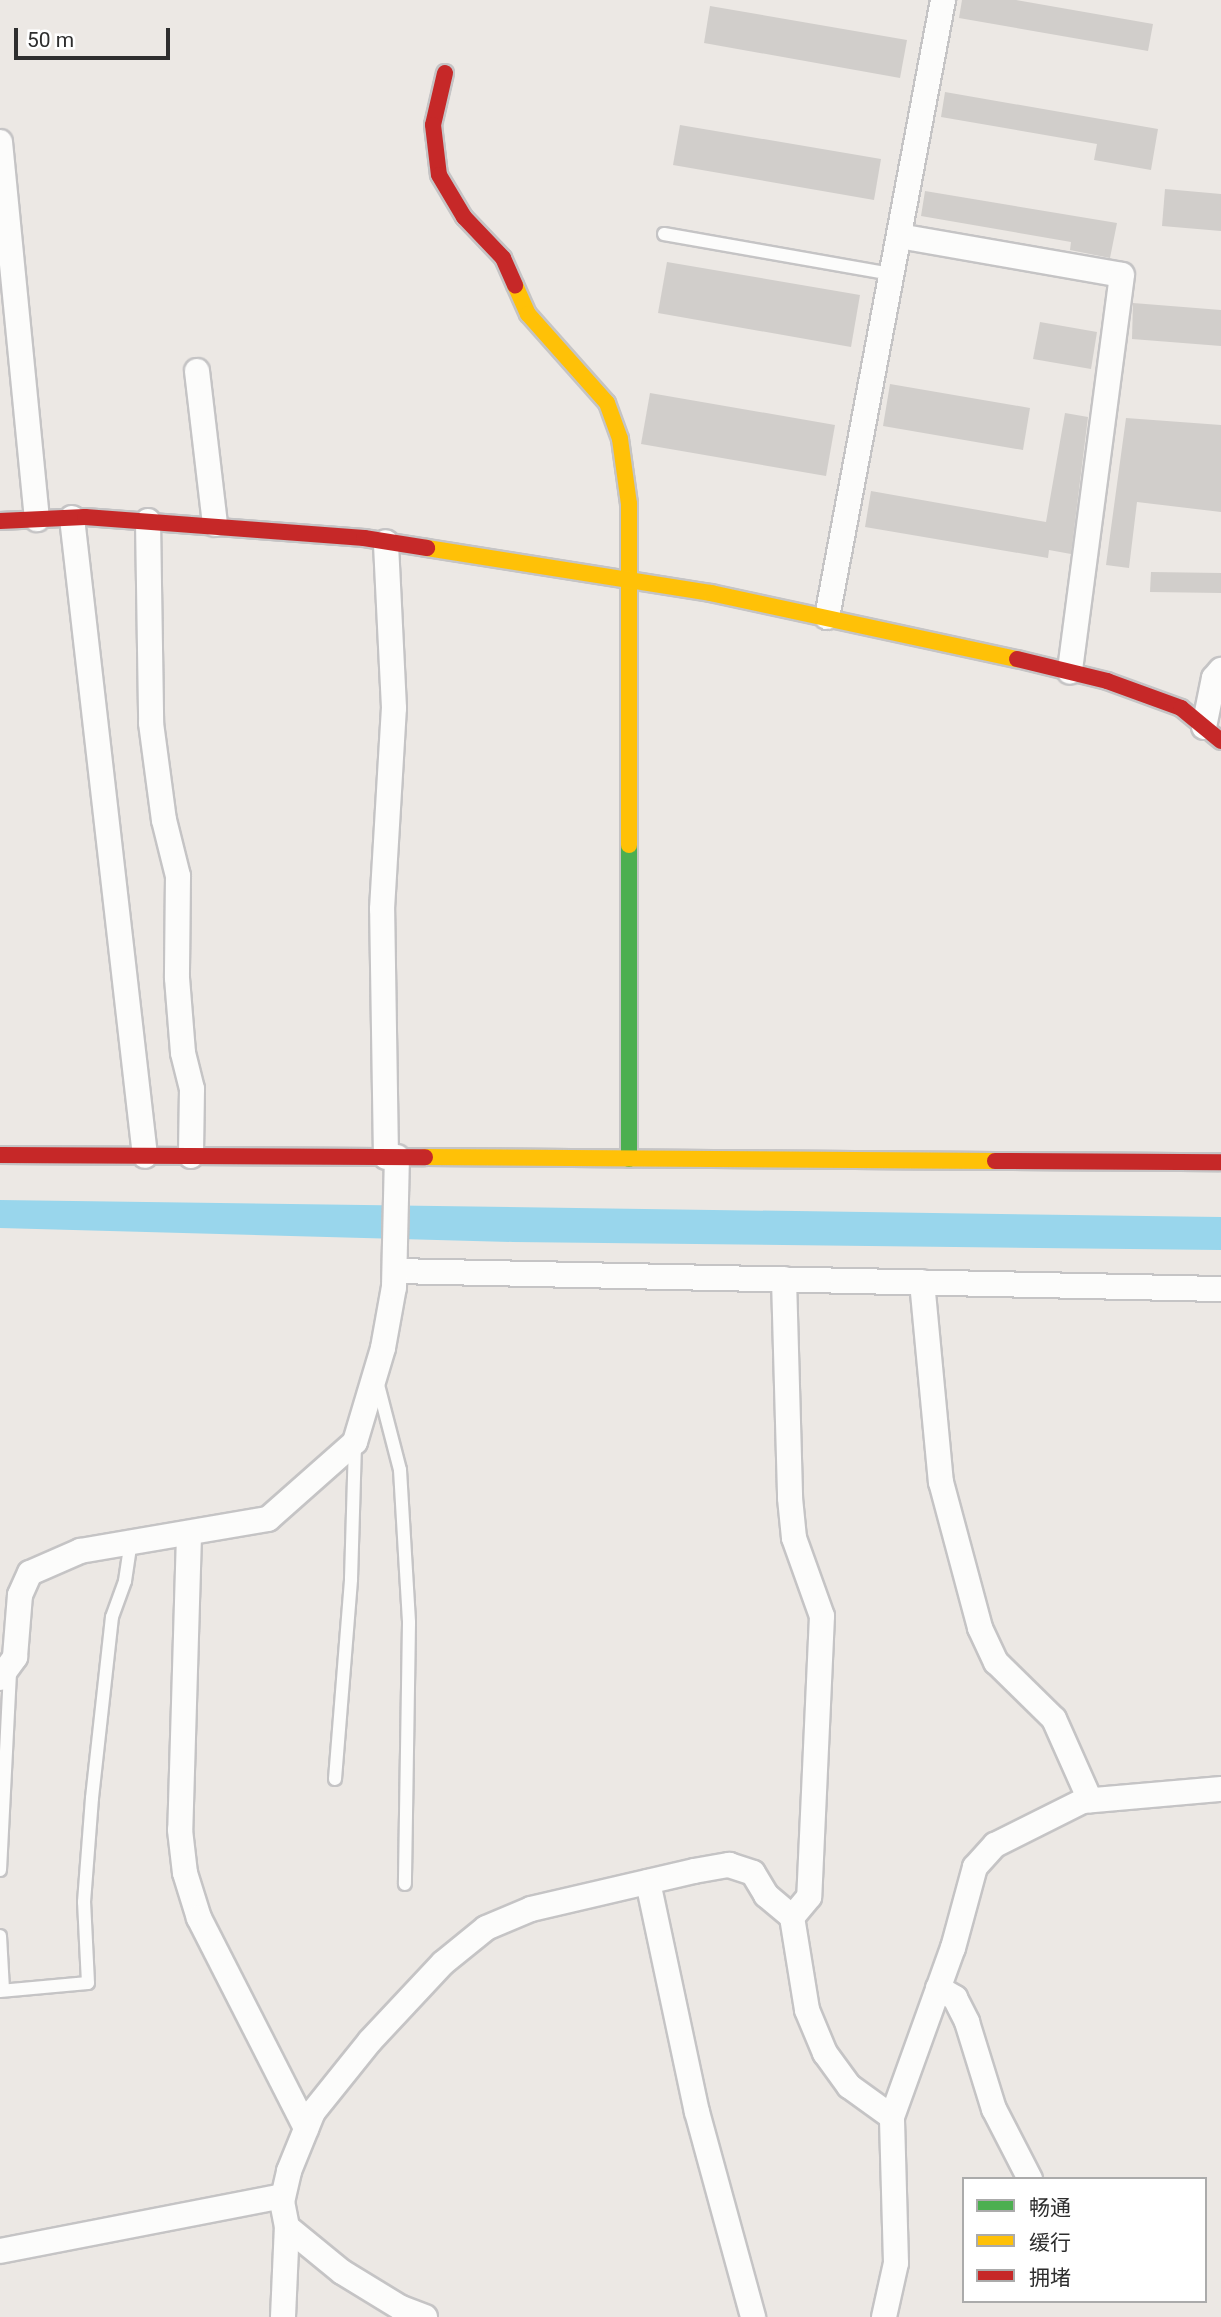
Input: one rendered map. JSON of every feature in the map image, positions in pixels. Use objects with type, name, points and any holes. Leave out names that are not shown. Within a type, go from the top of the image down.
[{"type":"street","points":[[827,617],[943,0]]},
{"type":"street","points":[[444,73],[433,125],[439,176],[464,217],[503,258],[528,314],[607,403],[620,439],[629,504],[629,1159]]},
{"type":"street","points":[[0,142],[37,519]]},
{"type":"street","points":[[899,236],[1122,275],[1070,672]]},
{"type":"street","points":[[197,371],[215,524]]},
{"type":"street","points":[[72,518],[145,1156]]},
{"type":"street","points":[[0,521],[72,518],[215,524],[386,542],[627,580],[827,617],[1070,672],[1181,708],[1213,734]]},
{"type":"street","points":[[148,520],[151,723],[164,820],[178,876],[177,978],[183,1053],[192,1089],[191,1156]]},
{"type":"street","points":[[5,1672],[15,1657],[20,1595],[30,1573],[80,1551],[131,1541],[189,1535],[268,1519],[355,1442],[376,1377],[395,1271],[382,909],[394,708],[386,542]]},
{"type":"street","points":[[1213,734],[1214,678],[1221,670]]},
{"type":"street","points":[[0,1155],[1221,1162]]},
{"type":"street","points":[[395,1271],[1221,1289]]},
{"type":"street","points":[[784,1279],[790,1498],[794,1538],[822,1616],[809,1897],[792,1916]]},
{"type":"street","points":[[922,1282],[941,1482],[980,1628],[996,1662],[1054,1719],[1090,1800]]},
{"type":"street","points":[[189,1535],[180,1830],[184,1873],[199,1917],[306,2128]]},
{"type":"street","points":[[884,2317],[896,2263],[892,2117],[938,1988],[975,1867],[995,1844],[1090,1800],[1221,1789]]},
{"type":"street","points":[[283,2317],[287,2227],[284,2196],[313,2112],[370,2041],[443,1963],[486,1928],[531,1909],[729,1865],[753,1873],[766,1895],[792,1916],[807,2010],[825,2053],[849,2086],[892,2117]]},
{"type":"street","points":[[648,1882],[700,2124],[754,2317]]},
{"type":"street","points":[[938,1988],[955,1998],[967,2022],[994,2109],[1029,2177]]},
{"type":"street","points":[[0,2251],[284,2196]]},
{"type":"street","points":[[287,2227],[342,2272],[401,2308],[425,2317]]},
{"type":"lane","points":[[664,234],[891,274]]},
{"type":"lane","points":[[376,1377],[400,1470],[409,1623],[405,1884]]},
{"type":"lane","points":[[335,1779],[351,1579],[355,1442]]},
{"type":"lane","points":[[0,1936],[1,1990],[88,1983],[84,1902],[92,1798],[112,1617],[125,1581],[131,1541]]},
{"type":"lane","points":[[0,1870],[5,1672]]},
{"type":"water","points":[[0,1200],[1221,1217],[1221,1250],[513,1242],[0,1228]]},
{"type":"building","points":[[962,0],[1016,0],[1153,24],[1148,51],[959,18]]},
{"type":"building","points":[[710,6],[907,40],[900,78],[704,43]]},
{"type":"building","points":[[945,92],[1158,129],[1151,170],[1094,160],[1097,144],[941,117]]},
{"type":"building","points":[[680,125],[881,159],[874,200],[673,165]]},
{"type":"building","points":[[1165,189],[1221,194],[1221,231],[1162,226]]},
{"type":"building","points":[[925,191],[1117,223],[1110,258],[1070,250],[1071,242],[921,216]]},
{"type":"building","points":[[667,262],[860,295],[851,347],[658,313]]},
{"type":"building","points":[[1133,303],[1221,310],[1221,346],[1132,339]]},
{"type":"building","points":[[1040,322],[1097,332],[1091,369],[1033,359]]},
{"type":"building","points":[[890,384],[1030,408],[1023,450],[883,426]]},
{"type":"building","points":[[650,393],[835,425],[826,476],[641,444]]},
{"type":"building","points":[[1065,413],[1088,417],[1071,554],[1049,550],[1048,558],[865,527],[871,491],[1046,522]]},
{"type":"building","points":[[1126,418],[1221,425],[1221,512],[1137,502],[1129,568],[1106,565]]},
{"type":"building","points":[[1151,572],[1221,573],[1221,593],[1150,592]]},
{"type":"traffic: fast","points":[[629,845],[629,1159]]},
{"type":"traffic: slow","points":[[515,285],[528,314],[607,403],[620,439],[629,504],[629,845]]},
{"type":"traffic: slow","points":[[427,548],[711,593],[1017,659]]},
{"type":"traffic: slow","points":[[425,1157],[995,1161]]},
{"type":"traffic: jam","points":[[445,73],[433,125],[439,175],[464,217],[503,258],[515,285]]},
{"type":"traffic: jam","points":[[0,521],[85,517],[364,538],[427,548]]},
{"type":"traffic: jam","points":[[1017,659],[1107,681],[1181,708],[1221,741]]},
{"type":"traffic: jam","points":[[0,1155],[425,1157]]},
{"type":"traffic: jam","points":[[995,1161],[1221,1162]]}]
